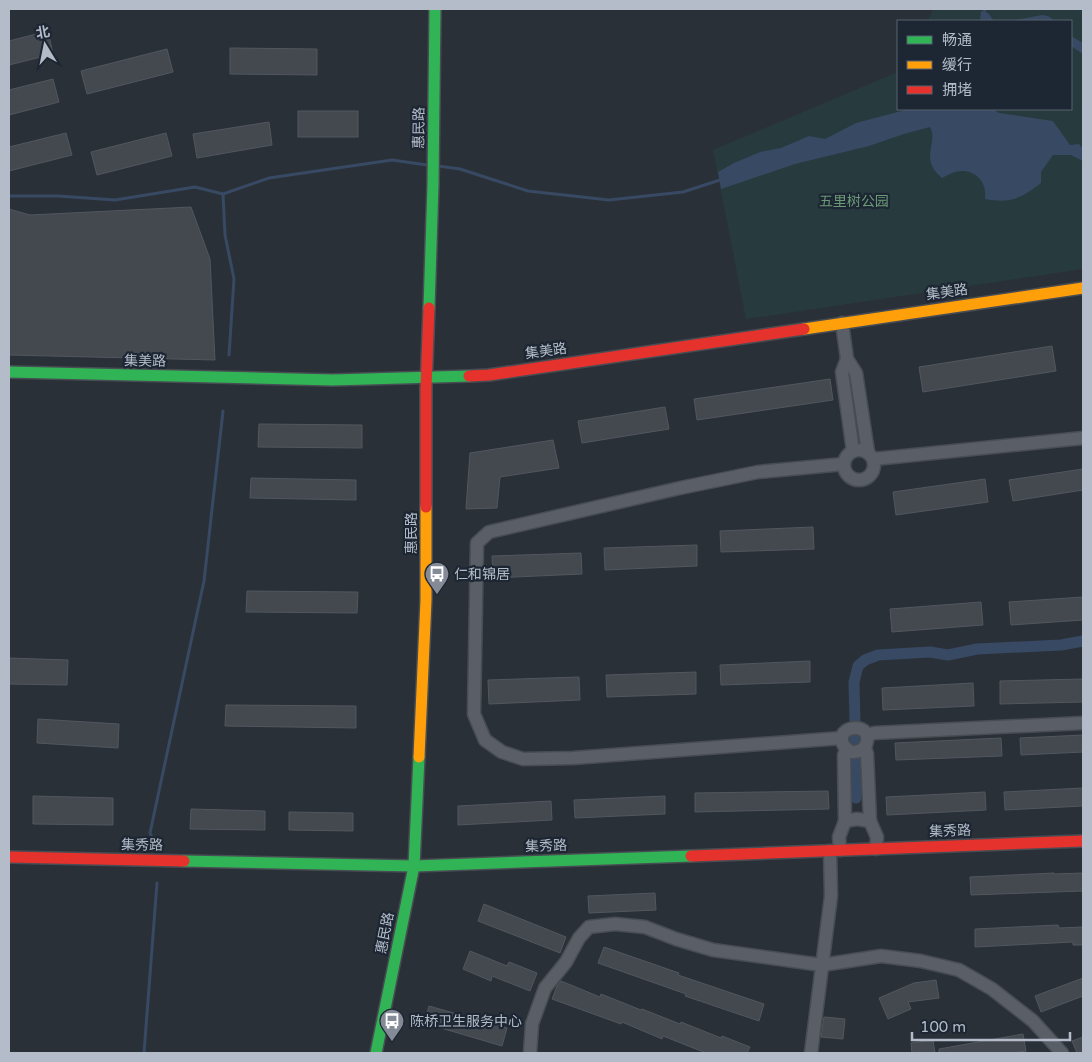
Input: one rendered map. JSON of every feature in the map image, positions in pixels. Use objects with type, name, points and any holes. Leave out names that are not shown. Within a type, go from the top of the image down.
[{"type":"street","name":"惠民路","points":[[376,1053],[414,866],[426,600],[426,383],[433,185],[435,9]]},
{"type":"street","name":"集美路","points":[[9,372],[493,385],[1083,288]]},
{"type":"street","name":"集美路","points":[[843,328],[1055,304]]},
{"type":"street","points":[[843,328],[847,359],[856,373],[871,456],[875,470],[869,478],[860,481],[855,480],[846,474],[844,464],[848,454],[853,451],[863,450],[871,456],[1083,438]]},
{"type":"street","points":[[847,359],[842,372],[853,451]]},
{"type":"street","name":"集美路","points":[[9,381],[330,390],[426,383]]},
{"type":"street","points":[[844,464],[758,472],[489,532],[477,543],[474,714],[485,740],[502,752],[523,759],[844,744],[854,752],[858,752],[874,733],[1083,722]]},
{"type":"street","points":[[811,1053],[835,851],[846,821],[844,744],[846,731],[854,727],[862,729],[866,741],[870,821],[877,837],[876,849]]},
{"type":"street","points":[[846,821],[857,818],[870,821]]},
{"type":"street","name":"集秀路","points":[[9,857],[414,866],[1083,841]]},
{"type":"street","points":[[530,1053],[532,1024],[545,988],[566,962],[579,938],[589,927],[615,924],[646,927],[676,940],[713,950],[822,964],[881,956],[921,961],[959,970],[992,989],[1033,1021],[1062,1053]]},
{"type":"green space","name":"五里树公园","points":[[933,9],[1083,9],[1083,269],[746,319],[713,150],[897,72],[897,110],[1072,110],[1072,20],[928,20]]},
{"type":"water","points":[[981,11],[988,13],[993,20],[980,20]]},
{"type":"water","points":[[1042,15],[1054,20],[1015,20]]},
{"type":"water","points":[[1072,37],[1083,43],[1083,54],[1072,47]]},
{"type":"water","points":[[905,110],[994,110],[999,113],[1053,121],[1070,145],[1079,144],[1083,149],[1083,161],[1071,155],[1053,155],[1041,172],[1041,183],[1028,193],[1002,201],[985,199],[983,184],[973,173],[959,171],[942,178],[935,171],[930,157],[932,133],[930,127],[869,146],[795,164],[721,189],[718,172],[734,163],[760,152],[781,148],[809,136],[825,139],[856,123]]},
{"type":"building","points":[[48,31],[53,54],[9,65],[9,41]]},
{"type":"building","points":[[230,48],[317,49],[317,75],[230,74]]},
{"type":"building","points":[[167,49],[173,72],[87,94],[81,71]]},
{"type":"building","points":[[53,79],[59,102],[9,115],[9,90]]},
{"type":"building","points":[[298,111],[358,111],[358,137],[298,137]]},
{"type":"building","points":[[269,122],[272,145],[197,158],[193,134]]},
{"type":"building","points":[[66,133],[72,155],[9,171],[9,147]]},
{"type":"building","points":[[166,133],[172,156],[97,175],[91,152]]},
{"type":"building","points":[[191,207],[210,259],[215,360],[9,355],[9,209],[30,215]]},
{"type":"building","points":[[1052,346],[1056,371],[923,392],[919,367]]},
{"type":"building","points":[[830,379],[833,400],[697,420],[694,399]]},
{"type":"building","points":[[665,407],[669,429],[582,443],[578,421]]},
{"type":"building","points":[[259,424],[362,425],[362,448],[258,447]]},
{"type":"building","points":[[553,440],[559,468],[500,477],[497,508],[466,509],[470,453]]},
{"type":"building","points":[[1083,469],[1083,490],[1013,501],[1009,480]]},
{"type":"building","points":[[251,478],[356,480],[356,500],[250,498]]},
{"type":"building","points":[[985,479],[988,502],[896,515],[893,492]]},
{"type":"building","points":[[813,527],[814,549],[721,552],[720,531]]},
{"type":"building","points":[[697,545],[697,566],[605,570],[604,548]]},
{"type":"building","points":[[581,553],[582,574],[493,578],[492,556]]},
{"type":"building","points":[[247,591],[358,592],[357,613],[246,612]]},
{"type":"building","points":[[1083,597],[1083,620],[1011,625],[1009,602]]},
{"type":"building","points":[[981,602],[983,625],[892,632],[890,609]]},
{"type":"building","points":[[9,658],[68,660],[67,685],[9,684]]},
{"type":"building","points":[[810,661],[810,682],[721,685],[720,665]]},
{"type":"building","points":[[696,672],[696,694],[607,697],[606,675]]},
{"type":"building","points":[[579,677],[580,700],[489,704],[488,680]]},
{"type":"building","points":[[1083,679],[1083,702],[1000,704],[1000,681]]},
{"type":"building","points":[[973,683],[974,706],[883,710],[882,688]]},
{"type":"building","points":[[226,705],[356,706],[356,728],[225,726]]},
{"type":"building","points":[[38,719],[119,724],[118,748],[37,743]]},
{"type":"building","points":[[1083,735],[1083,752],[1021,755],[1020,738]]},
{"type":"building","points":[[1001,738],[1002,756],[896,760],[895,743]]},
{"type":"building","points":[[1083,788],[1083,806],[1005,810],[1004,792]]},
{"type":"building","points":[[828,791],[829,809],[695,812],[695,793]]},
{"type":"building","points":[[985,792],[986,810],[887,815],[886,797]]},
{"type":"building","points":[[33,796],[113,798],[113,825],[33,824]]},
{"type":"building","points":[[665,796],[665,814],[575,818],[574,800]]},
{"type":"building","points":[[551,801],[552,820],[458,825],[458,806]]},
{"type":"building","points":[[191,809],[265,811],[265,830],[190,829]]},
{"type":"building","points":[[289,812],[353,813],[353,831],[289,830]]},
{"type":"building","points":[[1083,873],[1083,891],[971,895],[970,877]]},
{"type":"building","points":[[655,893],[656,910],[589,913],[588,896]]},
{"type":"building","points":[[484,904],[566,937],[560,953],[478,921]]},
{"type":"building","points":[[1058,925],[1059,928],[1083,927],[1083,945],[1073,945],[1073,942],[975,947],[975,929]]},
{"type":"building","points":[[604,947],[679,973],[678,975],[764,1004],[759,1021],[685,996],[686,994],[598,963]]},
{"type":"building","points":[[470,951],[507,966],[509,962],[537,973],[530,991],[492,976],[491,981],[463,969]]},
{"type":"building","points":[[1083,978],[1083,996],[1041,1012],[1035,996]]},
{"type":"building","points":[[936,980],[939,998],[908,1002],[911,1009],[888,1019],[879,998],[914,983]]},
{"type":"building","points":[[561,981],[600,997],[601,994],[680,1024],[681,1022],[750,1047],[747,1053],[706,1053],[663,1036],[662,1039],[622,1022],[621,1024],[552,999]]},
{"type":"building","points":[[429,1006],[507,1028],[502,1046],[424,1023]]},
{"type":"building","points":[[824,1017],[845,1019],[843,1039],[821,1037]]},
{"type":"building","points":[[1023,1034],[1026,1051],[1014,1053],[939,1053],[939,1049]]},
{"type":"building","points":[[1083,1037],[1083,1053],[1077,1053],[1072,1041]]},
{"type":"building","points":[[933,1040],[935,1053],[912,1053],[911,1043]]},
{"type":"waterway","points":[[982,20],[985,9]]},
{"type":"waterway","points":[[9,196],[58,196],[115,200],[195,187],[223,194],[269,178],[392,160],[427,165]]},
{"type":"waterway","points":[[438,166],[460,169],[528,191],[609,200],[683,192],[723,179]]},
{"type":"waterway","points":[[223,194],[225,235],[234,279],[229,355]]},
{"type":"waterway","points":[[157,849],[150,833],[204,581],[223,411]]},
{"type":"waterway","points":[[855,722],[854,682],[858,666],[865,660],[878,655],[930,652],[948,655],[977,649],[1061,645],[1083,641]]},
{"type":"waterway","points":[[855,733],[855,746]]},
{"type":"waterway","points":[[856,758],[856,798]]},
{"type":"waterway","points":[[144,1053],[157,883]]},
{"type":"traffic: fast","points":[[429,308],[433,185],[435,9]]},
{"type":"traffic: fast","points":[[9,372],[333,380],[469,376]]},
{"type":"traffic: fast","points":[[376,1053],[414,866],[419,757]]},
{"type":"traffic: fast","points":[[184,861],[414,866],[691,856]]},
{"type":"traffic: slow","points":[[804,329],[1083,288]]},
{"type":"traffic: slow","points":[[419,757],[426,600],[426,507]]},
{"type":"traffic: jam","points":[[426,507],[426,388],[429,308]]},
{"type":"traffic: jam","points":[[469,376],[489,375],[804,329]]},
{"type":"traffic: jam","points":[[691,856],[1083,841]]},
{"type":"traffic: jam","points":[[9,857],[184,861]]},
{"type":"place","name":"仁和锦居","points":[[437,595]]},
{"type":"place","name":"陈桥卫生服务中心","points":[[392,1042]]}]
